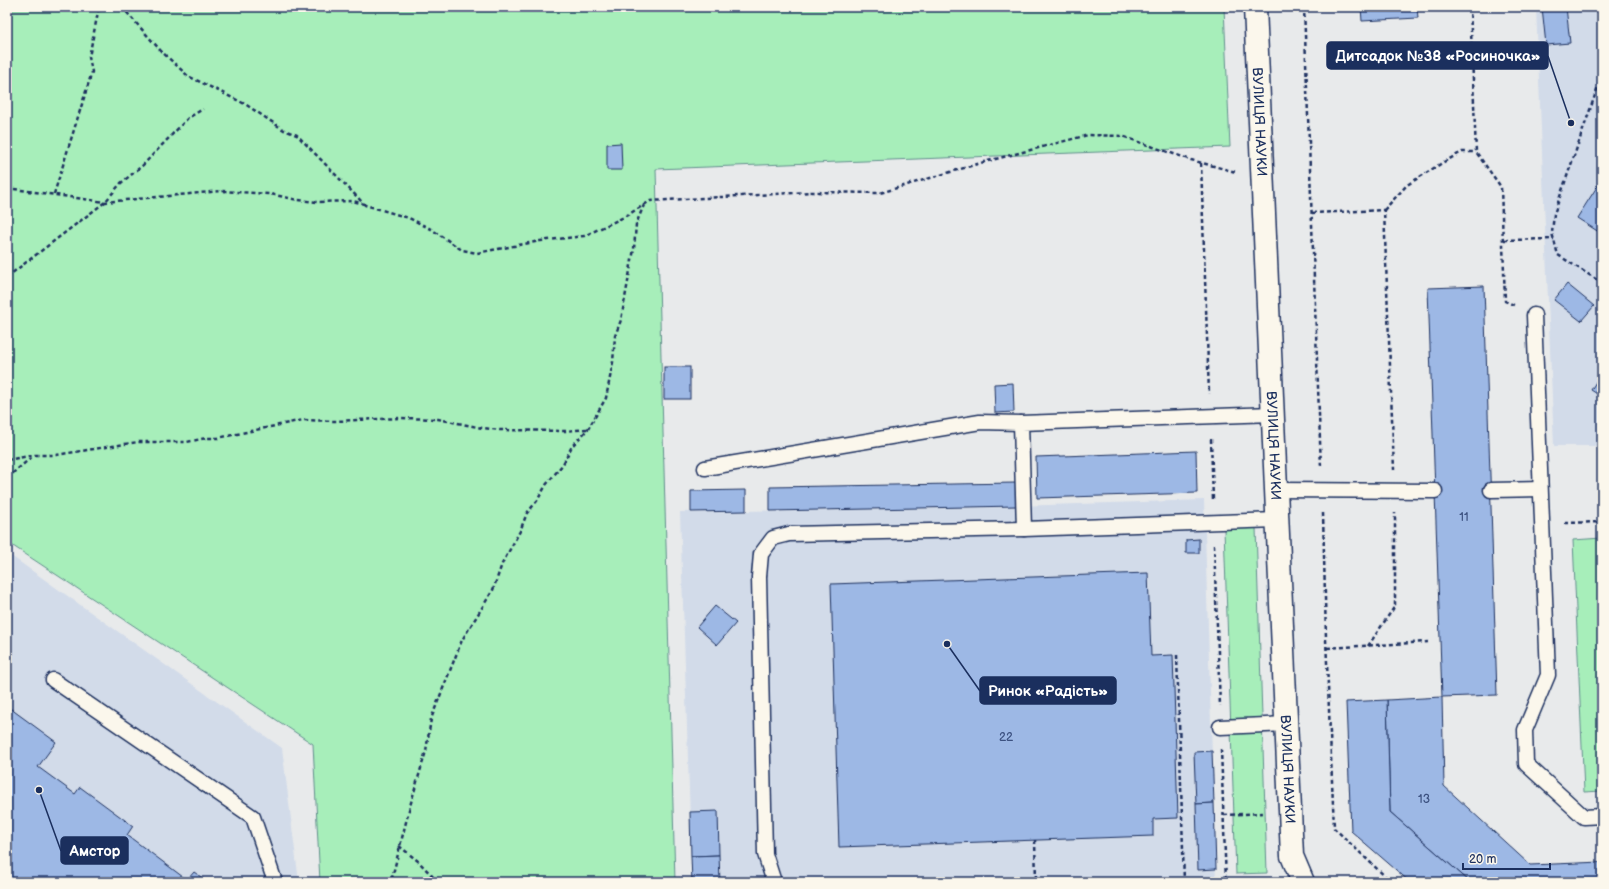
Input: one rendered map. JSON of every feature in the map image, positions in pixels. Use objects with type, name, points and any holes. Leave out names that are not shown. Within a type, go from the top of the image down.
[{"type":"street","name":"ВУЛИЦЯ НАУКИ","points":[[1255,7],[1292,856],[1303,882]]},
{"type":"lane","points":[[1534,314],[1548,675],[1525,730],[1526,764],[1584,817],[1602,816]]},
{"type":"lane","points":[[705,468],[980,422],[1020,423],[1273,414]]},
{"type":"lane","points":[[1020,423],[1024,529]]},
{"type":"lane","points":[[1491,490],[1540,489]]},
{"type":"lane","points":[[1276,490],[1435,491]]},
{"type":"lane","points":[[774,882],[766,854],[759,577],[761,554],[773,538],[789,534],[1024,529],[1278,520]]},
{"type":"lane","points":[[53,680],[254,817],[275,882]]},
{"type":"lane","points":[[1220,726],[1286,724]]},
{"type":"path","points":[[54,194],[92,72],[89,57],[99,7]]},
{"type":"path","points":[[122,7],[161,51],[188,76],[245,104],[284,130],[297,135],[365,205]]},
{"type":"path","points":[[1304,7],[1334,828],[1391,882]]},
{"type":"path","points":[[1470,7],[1476,152],[1501,187],[1505,301],[1534,314]]},
{"type":"path","points":[[1602,76],[1554,214],[1552,234],[1558,255],[1602,282]]},
{"type":"path","points":[[7,277],[105,202],[121,183],[142,166],[188,118],[203,109]]},
{"type":"path","points":[[7,188],[105,202],[221,191],[270,194],[298,200],[317,202],[353,200],[409,218],[431,229],[462,250],[477,253],[540,241],[584,236],[624,217],[650,201],[811,192],[880,194],[984,162],[1088,135],[1122,136],[1190,160],[1262,179]]},
{"type":"path","points":[[1368,646],[1395,606],[1395,491],[1384,210],[1407,185],[1442,162],[1462,152],[1476,152]]},
{"type":"path","points":[[390,882],[426,751],[436,706],[462,640],[493,590],[502,564],[520,531],[527,513],[537,501],[546,484],[563,464],[572,446],[588,429],[606,398],[613,362],[615,336],[621,320],[634,249],[636,224],[644,205]]},
{"type":"path","points":[[1312,213],[1384,210]]},
{"type":"path","points":[[1504,240],[1554,239]]},
{"type":"path","points":[[7,460],[35,455],[56,455],[138,442],[187,442],[206,438],[218,438],[303,420],[335,421],[401,418],[438,420],[500,430],[565,431],[588,429]]},
{"type":"path","points":[[7,478],[35,455]]},
{"type":"path","points":[[1542,523],[1602,522]]},
{"type":"path","points":[[1327,648],[1428,642]]},
{"type":"path","points":[[1177,655],[1184,882]]},
{"type":"path","points":[[1224,815],[1290,811]]},
{"type":"path","points":[[1035,840],[1036,882]]},
{"type":"path","points":[[399,846],[418,861],[438,882]]},
{"type":"shaded area","points":[[1536,7],[1602,7],[1602,446],[1554,446]]},
{"type":"shaded area","points":[[1204,500],[1216,882],[692,882],[680,512],[1016,506]]},
{"type":"shaded area","points":[[7,553],[282,748],[299,882],[7,882]]},
{"type":"green space","points":[[7,7],[1224,7],[1230,147],[656,169],[675,882],[320,882],[313,744],[7,542]]},
{"type":"green space","points":[[1256,528],[1267,873],[1236,874],[1224,529]]},
{"type":"green space","points":[[1602,538],[1602,791],[1584,792],[1573,540]]},
{"type":"building","points":[[1361,7],[1417,7],[1418,18],[1362,21]]},
{"type":"building","points":[[1542,7],[1566,7],[1570,43],[1546,45]]},
{"type":"building","points":[[621,143],[622,170],[607,170],[607,144]]},
{"type":"building","points":[[1602,179],[1602,234],[1577,218]]},
{"type":"building","points":[[1567,284],[1594,306],[1581,321],[1554,300]]},
{"type":"building","points":[[1484,286],[1497,695],[1442,697],[1428,288]]},
{"type":"building","points":[[664,367],[690,367],[690,399],[664,399]]},
{"type":"building","points":[[1602,372],[1602,397],[1591,390]]},
{"type":"building","points":[[1013,383],[1014,412],[995,413],[994,384]]},
{"type":"building","points":[[1196,451],[1197,493],[1037,498],[1036,457]]},
{"type":"building","points":[[1016,483],[1016,506],[770,511],[770,487]]},
{"type":"building","points":[[1602,484],[1602,510],[1599,510],[1599,485]]},
{"type":"building","points":[[746,490],[746,511],[691,512],[691,491]]},
{"type":"building","points":[[1199,539],[1199,553],[1186,553],[1186,540]]},
{"type":"building","points":[[1148,573],[1151,656],[1173,655],[1178,818],[1153,819],[1153,836],[839,847],[831,584]]},
{"type":"building","points":[[715,606],[736,623],[717,645],[697,627]]},
{"type":"building","points":[[1442,697],[1444,786],[1530,865],[1602,862],[1602,882],[1470,882],[1390,812],[1387,700]]},
{"type":"building","points":[[1387,700],[1390,812],[1470,882],[1410,882],[1351,831],[1346,702]]},
{"type":"building","points":[[7,706],[56,742],[38,767],[75,794],[80,787],[133,826],[127,835],[187,880],[194,872],[208,882],[7,882]]},
{"type":"building","points":[[1212,751],[1214,803],[1196,804],[1194,752]]},
{"type":"building","points":[[1214,803],[1216,869],[1198,870],[1196,804]]},
{"type":"building","points":[[718,811],[719,855],[691,856],[690,812]]},
{"type":"building","points":[[719,855],[720,882],[692,882],[691,856]]},
{"type":"place","name":"Дитсадок №38 «Росиночка»","points":[[1571,123]]},
{"type":"place","name":"Ринок «Радість»","points":[[947,644]]},
{"type":"place","name":"Амстор","points":[[39,790]]}]
